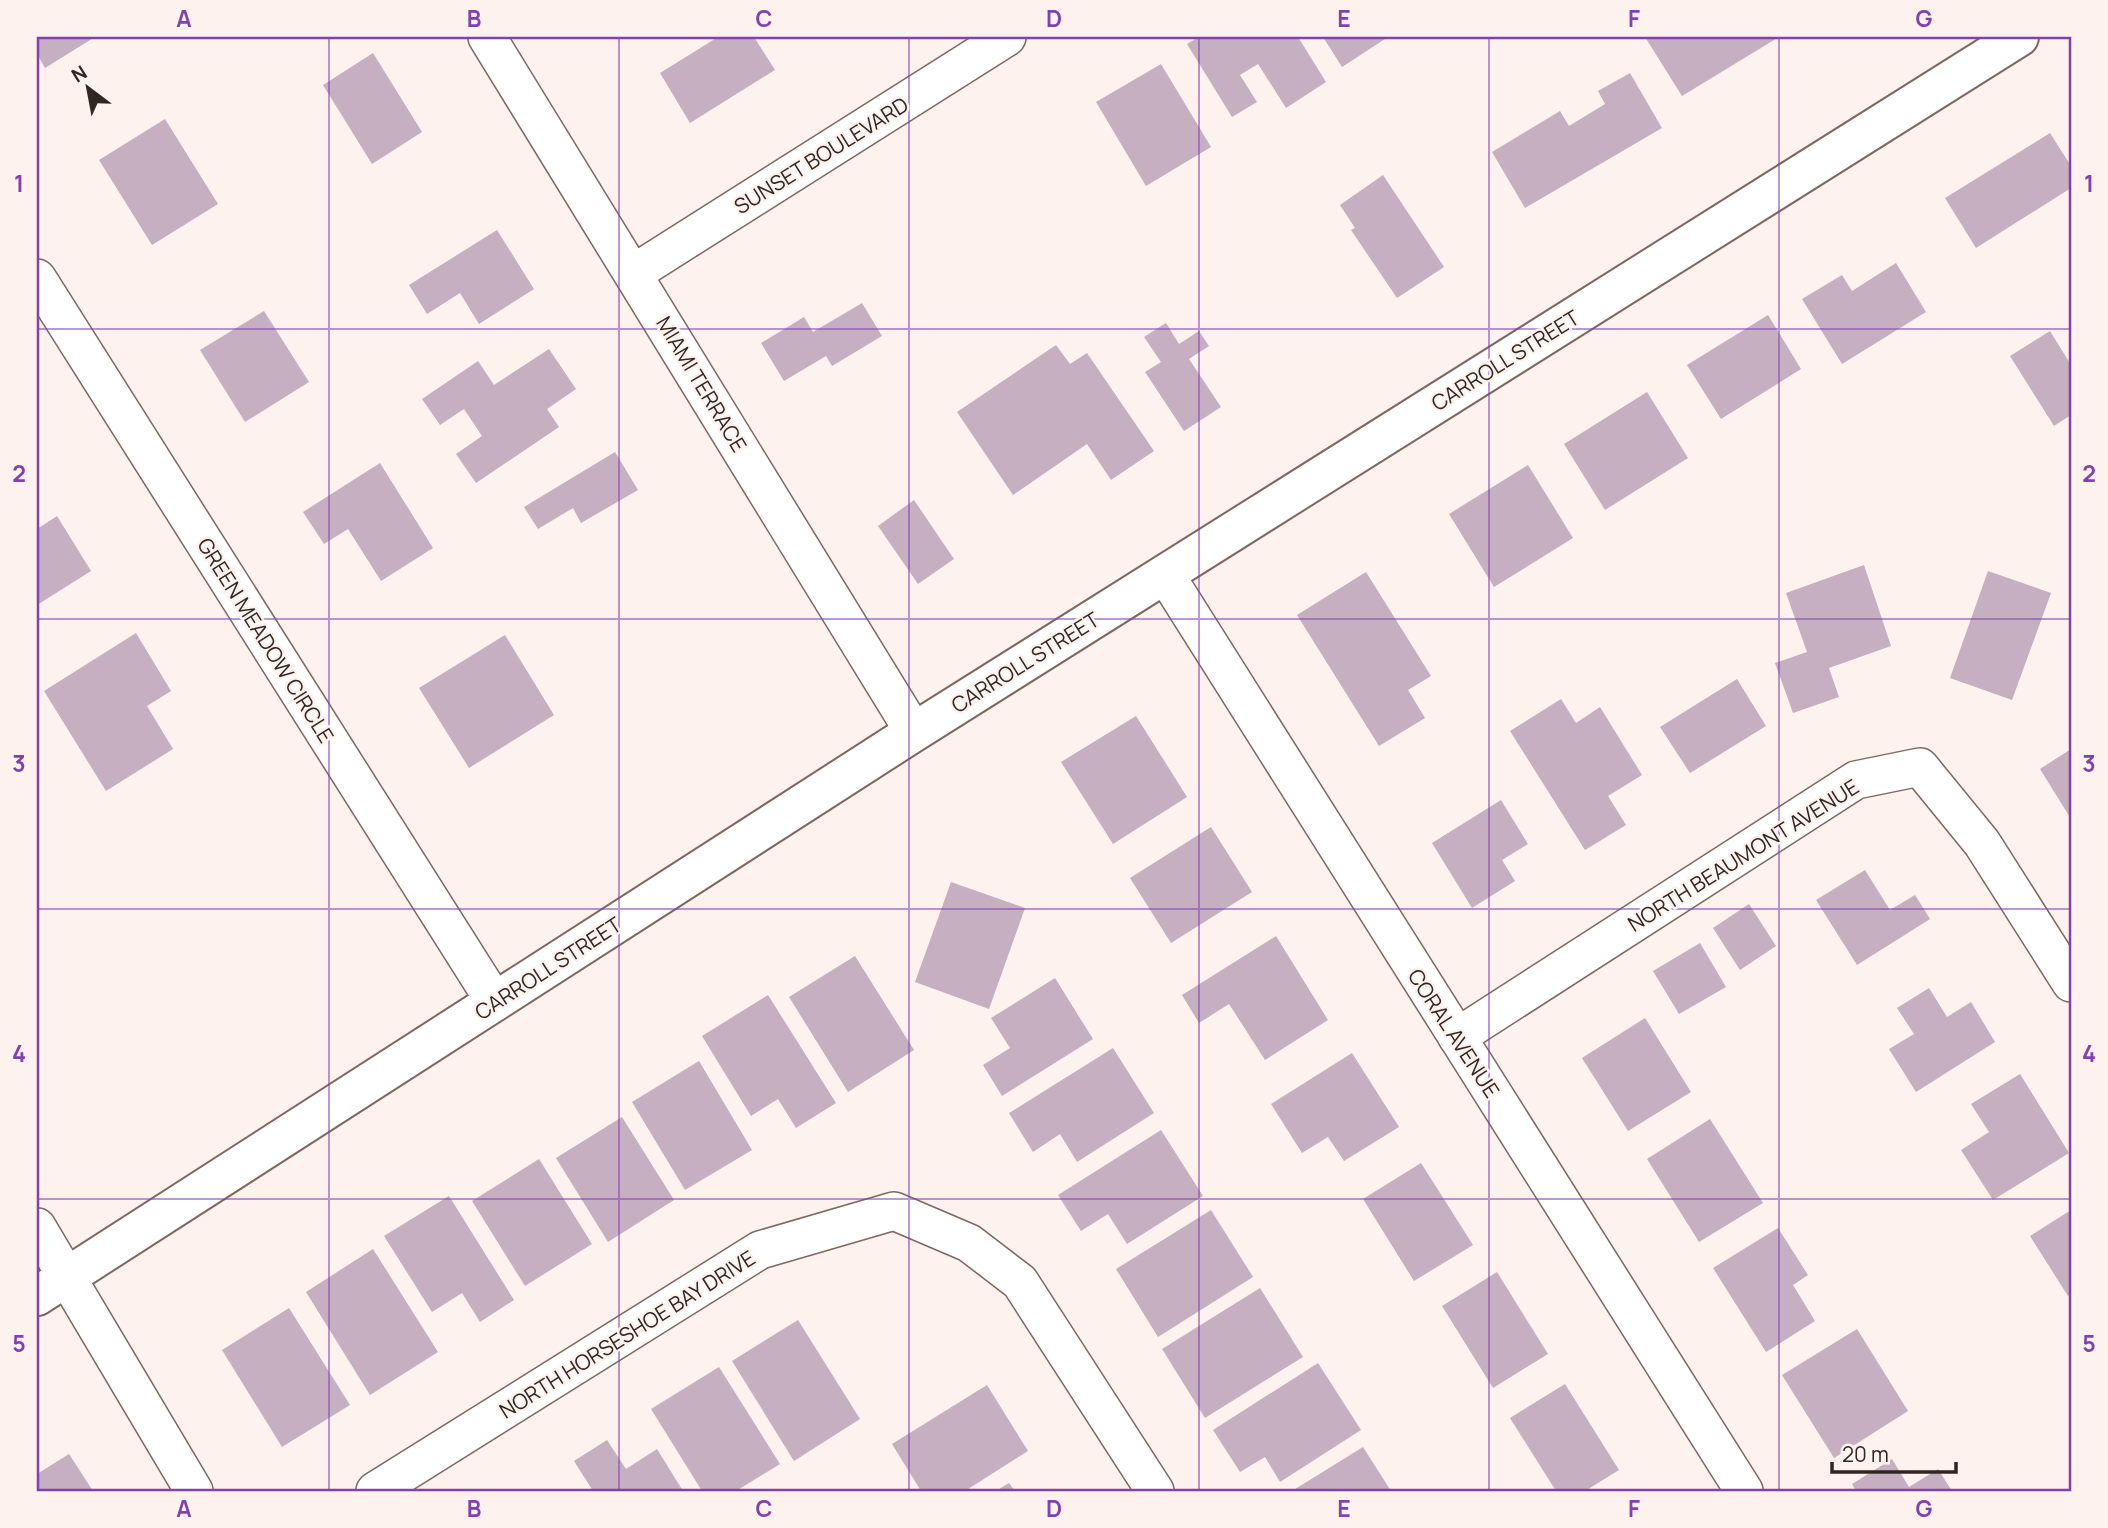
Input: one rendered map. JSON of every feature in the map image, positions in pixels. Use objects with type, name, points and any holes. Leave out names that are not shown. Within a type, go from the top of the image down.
[{"type":"main road","name":"CARROLL STREET","points":[[52,1286],[914,732],[2019,37]]},
{"type":"street","name":"MIAMI TERRACE","points":[[487,37],[914,732]]},
{"type":"street","name":"SUNSET BOULEVARD","points":[[634,273],[1007,37]]},
{"type":"street","name":"GREEN MEADOW CIRCLE","points":[[37,278],[495,1002]]},
{"type":"street","name":"CORAL AVENUE","points":[[1165,574],[1744,1491]]},
{"type":"street","name":"NORTH BEAUMONT AVENUE","points":[[1457,1037],[1856,780],[1920,766],[1982,843],[2071,983]]},
{"type":"street","name":"NORTH HORSESHOE BAY DRIVE","points":[[375,1491],[760,1250],[894,1211],[969,1242],[1020,1282],[1155,1491]]},
{"type":"street","points":[[37,1227],[52,1286],[194,1491]]},
{"type":"building","points":[[37,37],[95,37],[45,68],[37,54]]},
{"type":"building","points":[[718,37],[754,37],[775,70],[690,123],[660,73]]},
{"type":"building","points":[[1199,37],[1298,37],[1326,82],[1286,108],[1258,64],[1240,75],[1257,102],[1232,117],[1187,44]]},
{"type":"building","points":[[1323,37],[1388,37],[1342,67]]},
{"type":"building","points":[[1645,37],[1779,37],[1682,96]]},
{"type":"building","points":[[373,53],[422,132],[372,164],[323,85]]},
{"type":"building","points":[[1161,64],[1211,147],[1146,186],[1096,102]]},
{"type":"building","points":[[1630,73],[1662,128],[1525,208],[1492,152],[1560,111],[1569,126],[1605,104],[1598,91]]},
{"type":"building","points":[[165,119],[218,204],[152,245],[99,160]]},
{"type":"building","points":[[2050,133],[2071,166],[2071,188],[1976,248],[1945,198]]},
{"type":"building","points":[[1383,175],[1444,267],[1397,298],[1351,230],[1355,228],[1340,205]]},
{"type":"building","points":[[497,230],[534,289],[479,324],[460,293],[427,314],[409,285]]},
{"type":"building","points":[[1896,263],[1926,312],[1842,364],[1802,299],[1842,275],[1852,291]]},
{"type":"building","points":[[862,303],[882,336],[832,366],[826,356],[784,381],[761,343],[804,317],[813,332]]},
{"type":"building","points":[[264,311],[309,382],[245,422],[200,350]]},
{"type":"building","points":[[1768,315],[1801,369],[1721,419],[1687,365]]},
{"type":"building","points":[[1166,323],[1179,344],[1199,331],[1209,346],[1189,359],[1221,407],[1184,431],[1145,372],[1161,362],[1144,337]]},
{"type":"building","points":[[2050,331],[2071,365],[2071,415],[2054,426],[2010,356]]},
{"type":"building","points":[[1056,345],[1070,364],[1087,353],[1154,451],[1111,480],[1087,444],[1013,495],[957,412]]},
{"type":"building","points":[[549,349],[576,389],[547,409],[559,427],[476,483],[456,454],[482,436],[464,409],[440,425],[422,399],[478,361],[494,385]]},
{"type":"building","points":[[1647,392],[1688,458],[1605,510],[1564,444]]},
{"type":"building","points":[[615,452],[638,490],[581,523],[573,508],[538,529],[524,507]]},
{"type":"building","points":[[380,463],[433,548],[381,581],[348,529],[324,544],[303,512]]},
{"type":"building","points":[[1528,465],[1573,538],[1494,587],[1449,514]]},
{"type":"building","points":[[914,500],[954,559],[918,584],[878,526]]},
{"type":"building","points":[[57,516],[91,571],[37,605],[37,529]]},
{"type":"building","points":[[1864,565],[1891,646],[1829,668],[1839,697],[1793,713],[1775,663],[1807,652],[1786,593]]},
{"type":"building","points":[[1988,571],[2051,593],[2012,700],[1950,678]]},
{"type":"building","points":[[1366,572],[1431,676],[1408,690],[1425,718],[1379,746],[1297,615]]},
{"type":"building","points":[[136,633],[171,691],[147,706],[173,749],[106,791],[44,691]]},
{"type":"building","points":[[505,635],[554,715],[469,768],[419,688]]},
{"type":"building","points":[[1737,679],[1766,726],[1690,773],[1660,727]]},
{"type":"building","points":[[1561,699],[1576,723],[1600,707],[1642,775],[1608,796],[1626,825],[1585,850],[1510,731]]},
{"type":"building","points":[[1136,716],[1187,797],[1113,844],[1061,762]]},
{"type":"building","points":[[2071,749],[2071,819],[2040,769]]},
{"type":"building","points":[[1501,800],[1528,844],[1502,860],[1515,881],[1472,908],[1432,843]]},
{"type":"building","points":[[1211,827],[1252,892],[1171,943],[1130,878]]},
{"type":"building","points":[[1865,870],[1890,910],[1915,895],[1930,919],[1857,965],[1816,900]]},
{"type":"building","points":[[951,882],[1025,908],[989,1009],[915,982]]},
{"type":"building","points":[[1749,904],[1776,946],[1740,970],[1713,928]]},
{"type":"building","points":[[1276,936],[1328,1020],[1265,1060],[1229,1004],[1199,1023],[1182,995]]},
{"type":"building","points":[[1700,943],[1726,987],[1679,1014],[1653,971]]},
{"type":"building","points":[[855,956],[914,1050],[848,1092],[789,997]]},
{"type":"building","points":[[1055,978],[1093,1039],[1002,1096],[983,1065],[1010,1048],[991,1018]]},
{"type":"building","points":[[1929,988],[1947,1017],[1971,1002],[1995,1042],[1916,1092],[1889,1049],[1914,1034],[1897,1008]]},
{"type":"building","points":[[768,995],[836,1103],[796,1128],[778,1099],[751,1116],[702,1036]]},
{"type":"building","points":[[1645,1018],[1691,1092],[1628,1131],[1582,1058]]},
{"type":"building","points":[[1113,1048],[1154,1113],[1077,1162],[1060,1134],[1033,1152],[1009,1113]]},
{"type":"building","points":[[1352,1053],[1399,1127],[1344,1161],[1328,1137],[1302,1153],[1271,1104]]},
{"type":"building","points":[[699,1061],[752,1150],[685,1190],[632,1102]]},
{"type":"building","points":[[2020,1074],[2069,1153],[1993,1200],[1961,1150],[1989,1132],[1971,1104]]},
{"type":"building","points":[[622,1117],[674,1200],[608,1242],[556,1158]]},
{"type":"building","points":[[1710,1119],[1763,1203],[1699,1242],[1647,1159]]},
{"type":"building","points":[[1161,1130],[1203,1196],[1127,1244],[1108,1214],[1081,1231],[1058,1195]]},
{"type":"building","points":[[539,1159],[592,1244],[525,1286],[472,1201]]},
{"type":"building","points":[[1421,1163],[1473,1245],[1414,1281],[1363,1199]]},
{"type":"building","points":[[449,1196],[514,1300],[480,1322],[462,1293],[432,1312],[384,1236]]},
{"type":"building","points":[[1211,1210],[1253,1277],[1158,1337],[1116,1269]]},
{"type":"building","points":[[2071,1210],[2071,1294],[2068,1296],[2030,1236]]},
{"type":"building","points":[[1778,1228],[1808,1275],[1793,1285],[1815,1321],[1766,1352],[1713,1268]]},
{"type":"building","points":[[373,1249],[438,1352],[370,1395],[306,1292]]},
{"type":"building","points":[[1497,1272],[1548,1354],[1493,1388],[1442,1306]]},
{"type":"building","points":[[1260,1288],[1303,1357],[1205,1418],[1162,1349]]},
{"type":"building","points":[[289,1308],[350,1405],[282,1447],[222,1350]]},
{"type":"building","points":[[798,1320],[860,1419],[794,1461],[732,1361]]},
{"type":"building","points":[[1857,1329],[1908,1411],[1834,1458],[1782,1375]]},
{"type":"building","points":[[1318,1363],[1361,1430],[1280,1482],[1265,1457],[1240,1472],[1213,1430]]},
{"type":"building","points":[[719,1367],[780,1464],[736,1491],[702,1491],[651,1409]]},
{"type":"building","points":[[1565,1384],[1619,1470],[1585,1491],[1556,1491],[1510,1418]]},
{"type":"building","points":[[987,1385],[1028,1451],[965,1491],[921,1491],[892,1444]]},
{"type":"building","points":[[607,1440],[626,1469],[657,1449],[683,1491],[593,1491],[574,1461]]},
{"type":"building","points":[[1363,1447],[1391,1491],[1292,1491]]},
{"type":"building","points":[[69,1454],[93,1491],[37,1491],[37,1474]]},
{"type":"building","points":[[1892,1459],[1909,1487],[1938,1469],[1952,1491],[1856,1491],[1852,1484]]},
{"type":"building","points":[[1009,1483],[1015,1491],[996,1491]]}]
